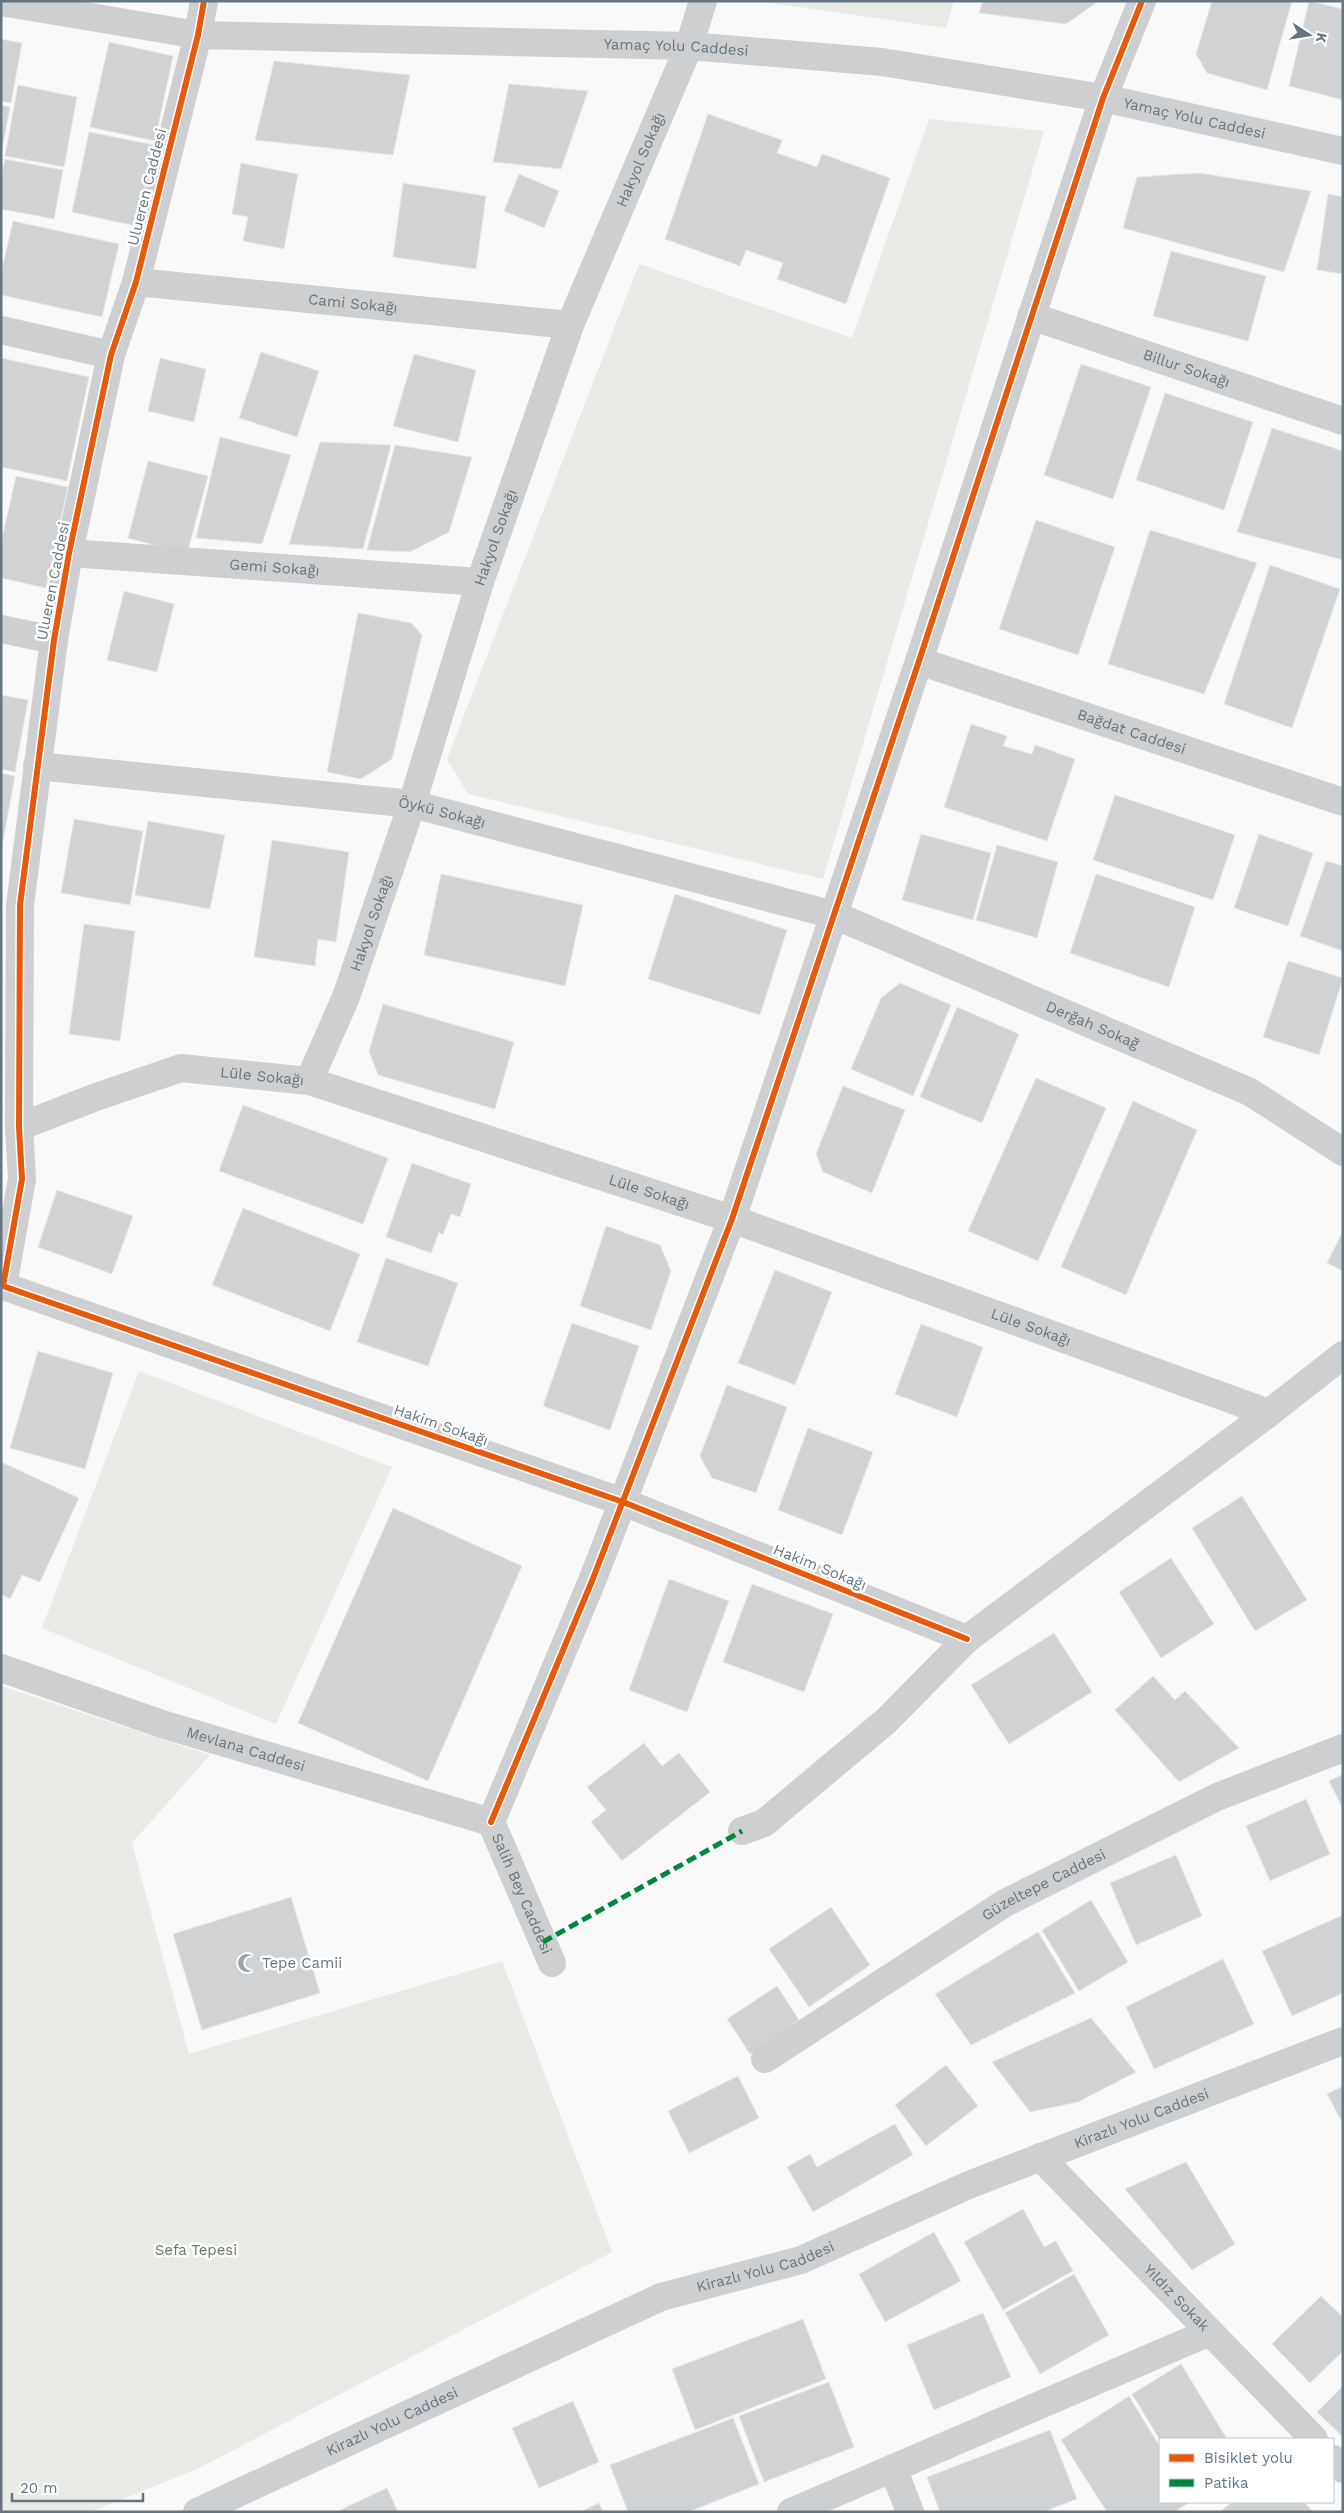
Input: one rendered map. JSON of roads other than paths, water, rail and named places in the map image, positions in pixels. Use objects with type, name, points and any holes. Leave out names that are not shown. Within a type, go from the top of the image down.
[{"type":"street","name":"Ulueren Caddesi","points":[[12,1180],[18,1127],[10,904],[38,766],[54,640],[69,553],[111,355],[136,282],[198,34],[204,1]]},
{"type":"street","name":"Hakyol Sokağı","points":[[309,1081],[346,997],[412,804],[480,582],[570,325],[689,46],[703,1]]},
{"type":"street","points":[[491,1822],[623,1502],[732,1219],[920,661],[1103,98],[1142,1]]},
{"type":"street","name":"Yamaç Yolu Caddesi","points":[[1,2],[198,34],[689,46],[882,62],[1103,98],[1343,150]]},
{"type":"street","name":"Cami Sokağı","points":[[136,282],[570,325]]},
{"type":"street","name":"Billur Sokağı","points":[[1031,316],[1343,420]]},
{"type":"street","points":[[1,330],[111,355]]},
{"type":"street","name":"Gemi Sokağı","points":[[69,553],[480,582]]},
{"type":"street","points":[[1,628],[54,640]]},
{"type":"street","name":"Bağdat Caddesi","points":[[920,661],[1343,802]]},
{"type":"street","name":"Öykü Sokağı","points":[[38,766],[412,804],[834,916]]},
{"type":"street","name":"Derğah Sokağ","points":[[834,916],[1250,1092],[1343,1152]]},
{"type":"street","name":"Lüle Sokağı","points":[[18,1127],[96,1097],[181,1068],[309,1081],[732,1219],[1269,1413]]},
{"type":"street","name":"Hakim Sokağı","points":[[12,1180],[3,1286],[623,1502],[967,1639]]},
{"type":"street","points":[[742,1831],[764,1823],[886,1721],[967,1639],[1269,1413],[1343,1355]]},
{"type":"street","name":"Mevlana Caddesi","points":[[1,1668],[165,1725],[491,1822]]},
{"type":"street","name":"Güzeltepe Caddesi","points":[[765,2059],[1005,1903],[1217,1797],[1343,1748]]},
{"type":"street","name":"Salih Bey Caddesi","points":[[491,1822],[552,1963]]},
{"type":"street","name":"Kirazlı Yolu Caddesi","points":[[197,2512],[661,2297],[801,2260],[972,2184],[1343,2041]]},
{"type":"street","name":"Yıldız Sokak","points":[[1040,2157],[1313,2438]]},
{"type":"street","points":[[791,2512],[1210,2332]]},
{"type":"street","points":[[1334,2460],[1343,2469]]},
{"type":"street","points":[[892,2468],[910,2512]]},
{"type":"place","name":"Tepe Camii","points":[[247,1963]]},
{"type":"park label","name":"Sefa Tepesi","points":[[196,2250]]}]
